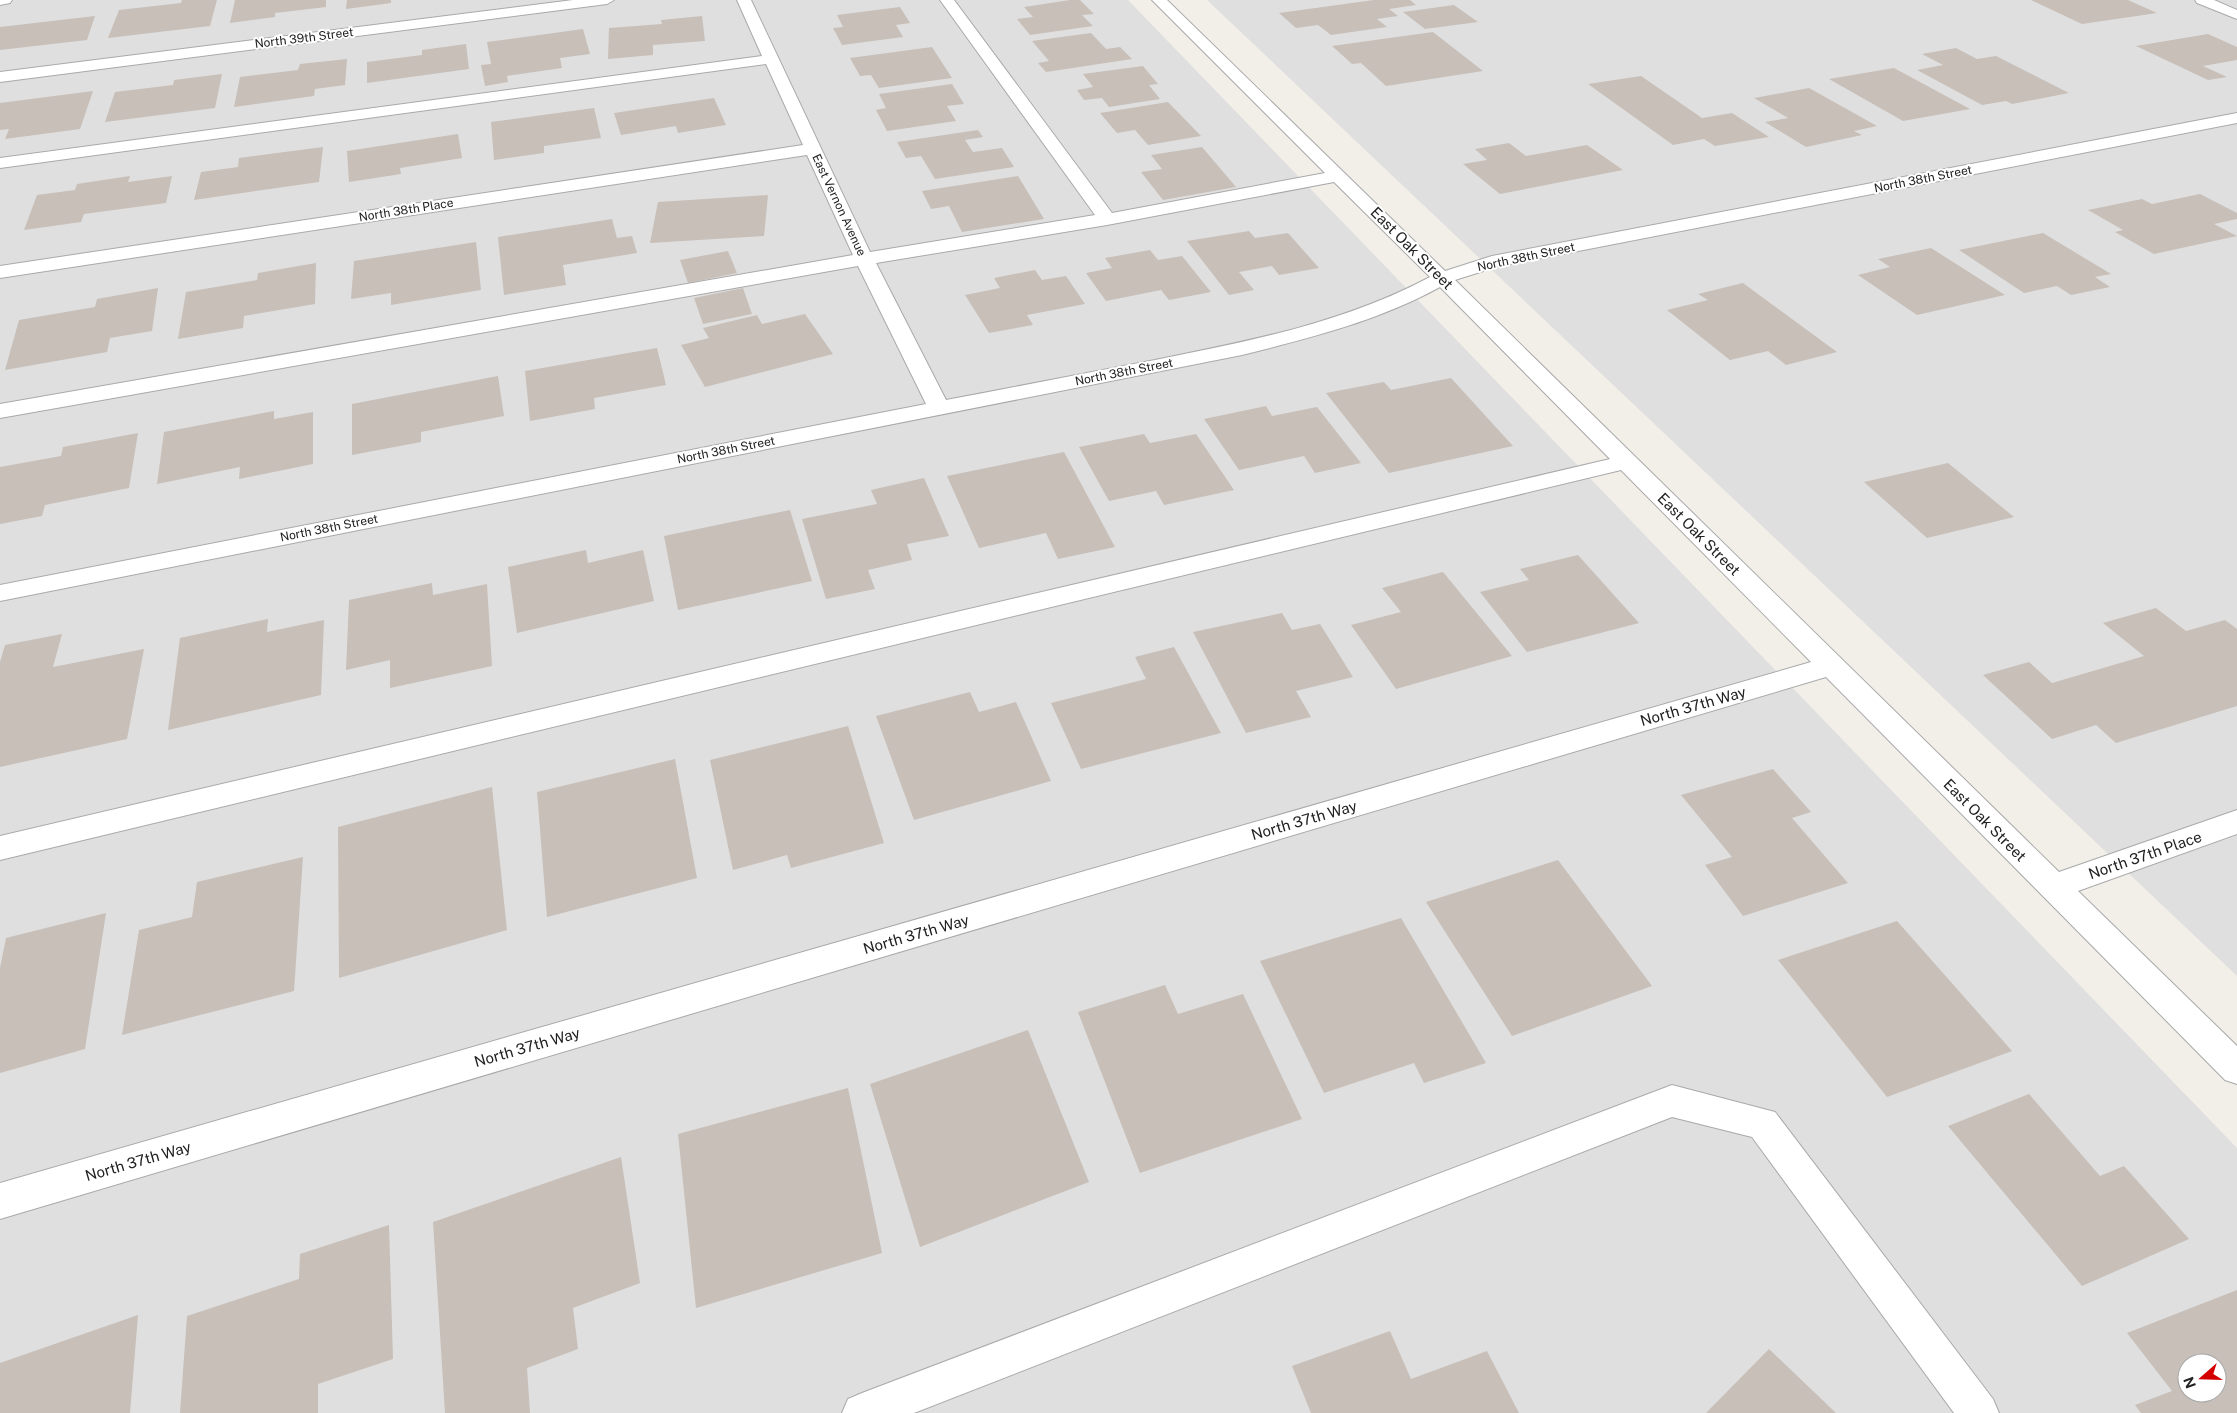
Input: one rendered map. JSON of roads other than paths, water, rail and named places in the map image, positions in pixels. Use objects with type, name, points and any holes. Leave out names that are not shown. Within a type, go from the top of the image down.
[{"type":"street","points":[[0,0],[5,0]]},
{"type":"street","name":"North 39th Street","points":[[0,77],[607,0]]},
{"type":"street","name":"East Vernon Avenue","points":[[744,0],[864,259],[939,408]]},
{"type":"street","points":[[946,0],[1107,219]]},
{"type":"street","name":"East Oak Street","points":[[1159,0],[1442,278],[2237,1069]]},
{"type":"street","points":[[2202,0],[2237,15]]},
{"type":"street","points":[[0,163],[771,59]]},
{"type":"street","name":"North 38th Street","points":[[0,593],[1242,349],[1358,317],[1405,298],[1442,278],[1492,262],[2237,118]]},
{"type":"street","name":"North 38th Place","points":[[0,272],[813,149]]},
{"type":"street","points":[[0,410],[864,259],[1107,219],[1338,176]]},
{"type":"street","points":[[0,848],[1627,462]]},
{"type":"street","name":"North 37th Way","points":[[0,1201],[1831,666]]},
{"type":"street","name":"North 37th Place","points":[[2053,887],[2237,822]]},
{"type":"street","points":[[862,1413],[1672,1101],[1763,1124],[1980,1413]]}]
